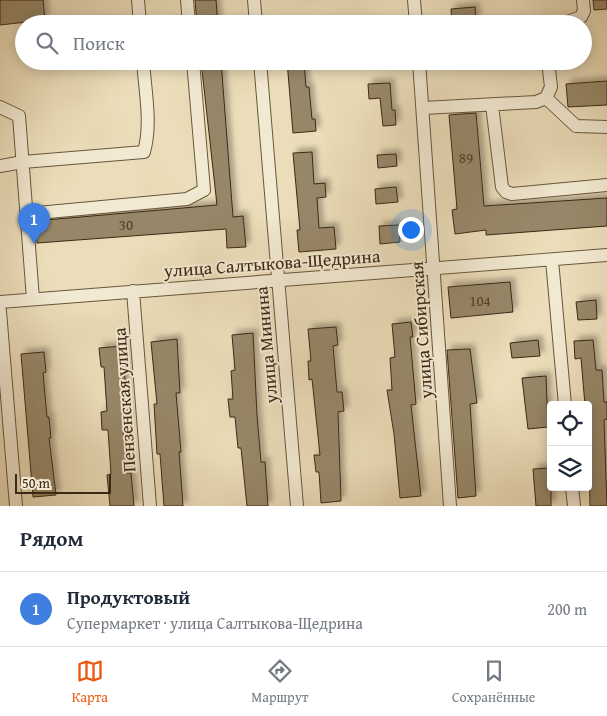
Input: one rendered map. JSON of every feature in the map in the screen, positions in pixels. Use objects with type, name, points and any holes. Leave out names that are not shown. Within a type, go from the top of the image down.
[{"type":"street","points":[[138,0],[139,15]]},
{"type":"street","points":[[187,0],[188,15]]},
{"type":"street","points":[[254,0],[255,15]]},
{"type":"street","points":[[414,0],[415,15]]},
{"type":"street","points":[[583,0],[583,15]]},
{"type":"street","points":[[0,166],[23,162],[144,152],[148,138],[148,123],[144,70]]},
{"type":"street","points":[[27,214],[187,198],[204,190],[194,70]]},
{"type":"street","name":"улица Минина","points":[[261,70],[297,506]]},
{"type":"street","name":"улица Сибирская","points":[[420,70],[450,506]]},
{"type":"street","points":[[423,108],[536,102],[546,98],[551,86],[549,70]]},
{"type":"street","points":[[546,98],[576,126],[607,127]]},
{"type":"street","points":[[492,105],[502,186],[506,192],[512,194],[607,185]]},
{"type":"street","points":[[0,106],[19,116],[33,299]]},
{"type":"street","name":"улица Салтыкова-Щедрина","points":[[0,302],[607,255]]},
{"type":"street","points":[[552,260],[565,401]]},
{"type":"street","name":"Пензенская улица","points":[[133,291],[150,506]]},
{"type":"street","points":[[0,311],[16,506]]},
{"type":"street","points":[[572,491],[574,506]]},
{"type":"building","points":[[0,0],[43,0],[44,15],[15,15],[15,23],[0,25]]},
{"type":"building","points":[[195,0],[216,0],[217,15],[196,15]]},
{"type":"building","points":[[593,0],[607,0],[607,9],[594,10]]},
{"type":"building","points":[[475,7],[475,15],[451,15],[451,9]]},
{"type":"building","points":[[202,70],[222,70],[233,217],[243,216],[246,247],[227,248],[226,229],[37,243],[35,221],[217,205]]},
{"type":"building","points":[[288,70],[305,70],[306,87],[309,87],[312,119],[315,119],[316,131],[293,133]]},
{"type":"building","points":[[607,81],[607,105],[568,107],[566,84]]},
{"type":"building","points":[[390,83],[392,110],[395,110],[396,125],[383,126],[380,98],[369,99],[368,84]]},
{"type":"building","points":[[476,113],[484,206],[607,198],[607,226],[486,235],[486,230],[455,234],[452,210],[457,209],[449,115]]},
{"type":"building","points":[[312,152],[314,184],[325,183],[326,197],[317,198],[319,228],[334,227],[336,249],[299,252],[297,230],[300,230],[293,153]]},
{"type":"building","points":[[396,154],[397,166],[378,168],[377,155]]},
{"type":"building","points":[[396,187],[398,202],[376,204],[375,189]]},
{"type":"building","points":[[399,225],[400,242],[380,244],[379,226]]},
{"type":"building","points":[[510,282],[513,312],[451,318],[448,287]]},
{"type":"building","points":[[596,300],[597,319],[578,320],[576,302]]},
{"type":"building","points":[[411,322],[413,337],[410,337],[416,404],[411,405],[421,496],[400,498],[394,434],[387,390],[392,390],[390,358],[395,357],[392,324]]},
{"type":"building","points":[[336,327],[338,345],[333,346],[337,392],[342,392],[344,411],[338,412],[341,501],[321,503],[319,472],[316,472],[314,455],[320,455],[312,379],[309,380],[308,361],[311,361],[308,329]]},
{"type":"building","points":[[253,333],[261,462],[265,462],[268,506],[247,506],[241,448],[238,448],[235,417],[230,417],[228,399],[233,399],[231,371],[235,370],[232,335]]},
{"type":"building","points":[[177,339],[180,393],[176,393],[183,506],[164,506],[160,454],[157,454],[154,404],[157,404],[151,342]]},
{"type":"building","points":[[538,340],[540,356],[512,358],[510,343]]},
{"type":"building","points":[[593,340],[596,370],[602,370],[604,402],[607,402],[607,419],[604,420],[607,506],[590,506],[590,491],[592,491],[592,401],[585,401],[581,358],[575,359],[574,341]]},
{"type":"building","points":[[123,346],[128,428],[123,428],[126,473],[131,473],[134,506],[110,506],[107,475],[111,474],[108,430],[102,430],[101,412],[107,411],[104,367],[101,367],[99,348]]},
{"type":"building","points":[[470,349],[477,403],[470,404],[476,496],[458,498],[447,350]]},
{"type":"building","points":[[44,352],[46,372],[43,373],[56,495],[33,497],[21,354]]},
{"type":"building","points":[[546,376],[547,427],[528,429],[522,378]]},
{"type":"building","points":[[547,468],[547,491],[551,491],[551,506],[536,506],[533,469]]},
{"type":"place","name":"Продуктовый","points":[[34,244]]}]
